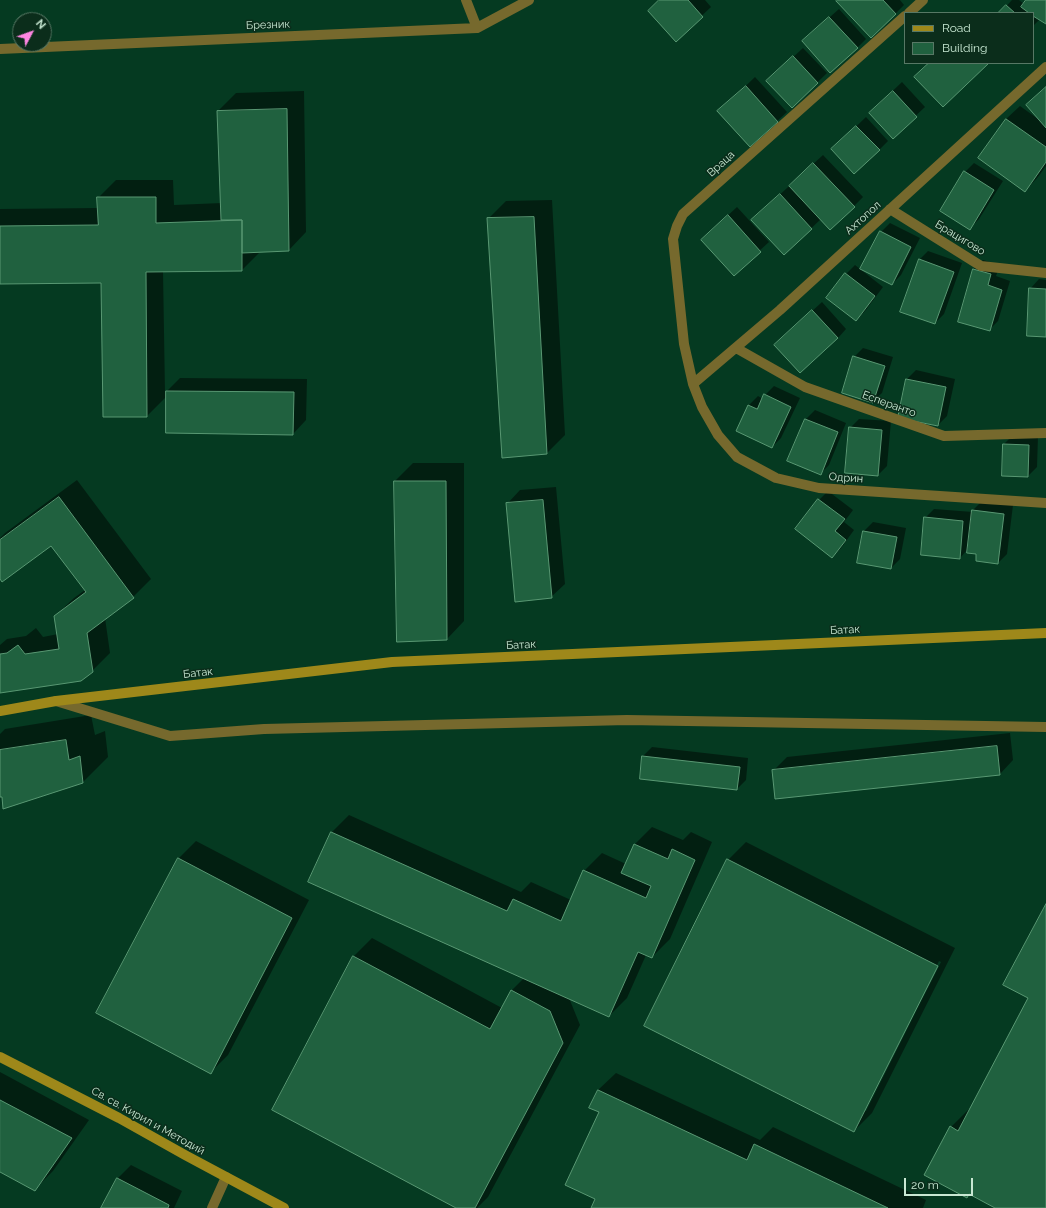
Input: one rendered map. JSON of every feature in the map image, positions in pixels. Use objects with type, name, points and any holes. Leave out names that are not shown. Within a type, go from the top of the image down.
[{"type":"street","points":[[466,0],[477,28]]},
{"type":"street","name":"Брезник","points":[[0,49],[477,28],[529,0]]},
{"type":"street","points":[[910,12],[923,0]]},
{"type":"street","name":"Враца","points":[[693,384],[684,344],[673,239],[683,214],[904,17]]},
{"type":"street","name":"Ахтопол","points":[[693,384],[780,310],[1046,67]]},
{"type":"street","name":"Брацигово","points":[[890,209],[981,266],[1046,273]]},
{"type":"street","name":"Есперанто","points":[[736,348],[805,387],[944,436],[1046,433]]},
{"type":"street","name":"Одрин","points":[[693,384],[702,407],[718,435],[737,458],[776,478],[819,488],[1046,503]]},
{"type":"street","name":"Батак","points":[[0,711],[56,701],[392,662],[1046,633]]},
{"type":"street","points":[[56,701],[170,736],[264,729],[627,720],[1046,727]]},
{"type":"street","name":"Св. св. Кирил и Методий","points":[[0,1057],[119,1118],[284,1208]]},
{"type":"street","points":[[212,1208],[226,1177]]},
{"type":"building","points":[[659,0],[688,0],[703,17],[676,42],[648,11]]},
{"type":"building","points":[[883,0],[896,14],[871,38],[836,1]]},
{"type":"building","points":[[1026,0],[1046,0],[1046,24],[1034,17],[1034,12],[1028,12],[1021,7]]},
{"type":"building","points":[[1006,5],[1014,12],[999,12]]},
{"type":"building","points":[[829,17],[858,48],[830,73],[802,41]]},
{"type":"building","points":[[793,56],[818,83],[792,108],[766,81]]},
{"type":"building","points":[[928,64],[988,64],[943,107],[914,77]]},
{"type":"building","points":[[746,86],[778,122],[750,147],[717,111]]},
{"type":"building","points":[[1046,87],[1046,128],[1026,105]]},
{"type":"building","points":[[893,91],[917,117],[893,139],[869,113]]},
{"type":"building","points":[[287,109],[289,251],[242,253],[242,220],[221,220],[217,111]]},
{"type":"building","points":[[1006,119],[1046,147],[1046,162],[1025,192],[978,158]]},
{"type":"building","points":[[856,126],[880,150],[854,174],[831,149]]},
{"type":"building","points":[[813,163],[855,207],[830,230],[789,186]]},
{"type":"building","points":[[964,171],[994,190],[970,230],[940,211]]},
{"type":"building","points":[[780,194],[812,229],[784,255],[751,220]]},
{"type":"building","points":[[97,197],[156,197],[156,223],[242,220],[242,271],[146,272],[147,417],[103,417],[101,283],[0,284],[0,226],[98,225]]},
{"type":"building","points":[[728,215],[761,252],[734,276],[701,240]]},
{"type":"building","points":[[534,217],[547,454],[502,458],[487,218]]},
{"type":"building","points":[[880,231],[911,247],[892,285],[860,269]]},
{"type":"building","points":[[919,259],[954,272],[935,324],[900,312]]},
{"type":"building","points":[[973,269],[991,274],[988,285],[1002,290],[990,331],[958,322]]},
{"type":"building","points":[[845,273],[875,296],[856,321],[826,298]]},
{"type":"building","points":[[1029,288],[1046,289],[1046,337],[1027,336]]},
{"type":"building","points":[[812,310],[838,338],[800,373],[774,345]]},
{"type":"building","points":[[853,356],[885,366],[873,403],[842,393]]},
{"type":"building","points":[[906,379],[946,387],[938,426],[898,418]]},
{"type":"building","points":[[166,391],[294,392],[293,435],[166,433]]},
{"type":"building","points":[[764,394],[791,407],[772,448],[736,431],[748,405],[757,409]]},
{"type":"building","points":[[805,419],[838,432],[821,475],[787,461]]},
{"type":"building","points":[[849,427],[882,430],[878,476],[845,473]]},
{"type":"building","points":[[1003,444],[1029,445],[1028,477],[1002,476]]},
{"type":"building","points":[[394,481],[446,481],[447,640],[397,642]]},
{"type":"building","points":[[59,497],[134,598],[87,633],[93,672],[81,681],[0,693],[0,654],[7,653],[18,645],[25,654],[59,649],[54,616],[86,592],[51,546],[2,582],[0,579],[0,540]]},
{"type":"building","points":[[818,499],[845,519],[835,531],[846,540],[832,558],[795,529]]},
{"type":"building","points":[[543,500],[552,598],[515,602],[506,503]]},
{"type":"building","points":[[972,510],[1004,514],[998,564],[976,561],[976,554],[967,553]]},
{"type":"building","points":[[924,517],[963,521],[960,559],[921,555]]},
{"type":"building","points":[[863,531],[897,537],[891,569],[857,563]]},
{"type":"building","points":[[66,740],[69,760],[80,756],[83,783],[3,809],[2,797],[0,797],[0,750]]},
{"type":"building","points":[[997,746],[1000,775],[775,799],[772,770]]},
{"type":"building","points":[[642,756],[740,767],[737,790],[640,779]]},
{"type":"building","points":[[331,832],[507,911],[513,899],[561,921],[583,870],[646,898],[651,886],[621,873],[634,844],[668,859],[672,849],[695,860],[652,958],[638,952],[609,1017],[308,882]]},
{"type":"building","points":[[178,858],[292,918],[211,1074],[96,1013]]},
{"type":"building","points":[[727,859],[938,966],[854,1132],[644,1026]]},
{"type":"building","points":[[1046,904],[1046,1208],[995,1208],[969,1194],[967,1198],[924,1175],[950,1126],[958,1131],[1028,998],[1003,985]]},
{"type":"building","points":[[353,956],[490,1029],[511,990],[550,1011],[563,1043],[475,1208],[456,1208],[272,1110]]},
{"type":"building","points":[[598,1090],[747,1160],[754,1144],[888,1208],[591,1208],[595,1199],[565,1185],[599,1112],[589,1108]]},
{"type":"building","points":[[0,1100],[72,1138],[35,1191],[0,1172]]},
{"type":"building","points":[[117,1178],[169,1205],[168,1208],[101,1208]]}]
